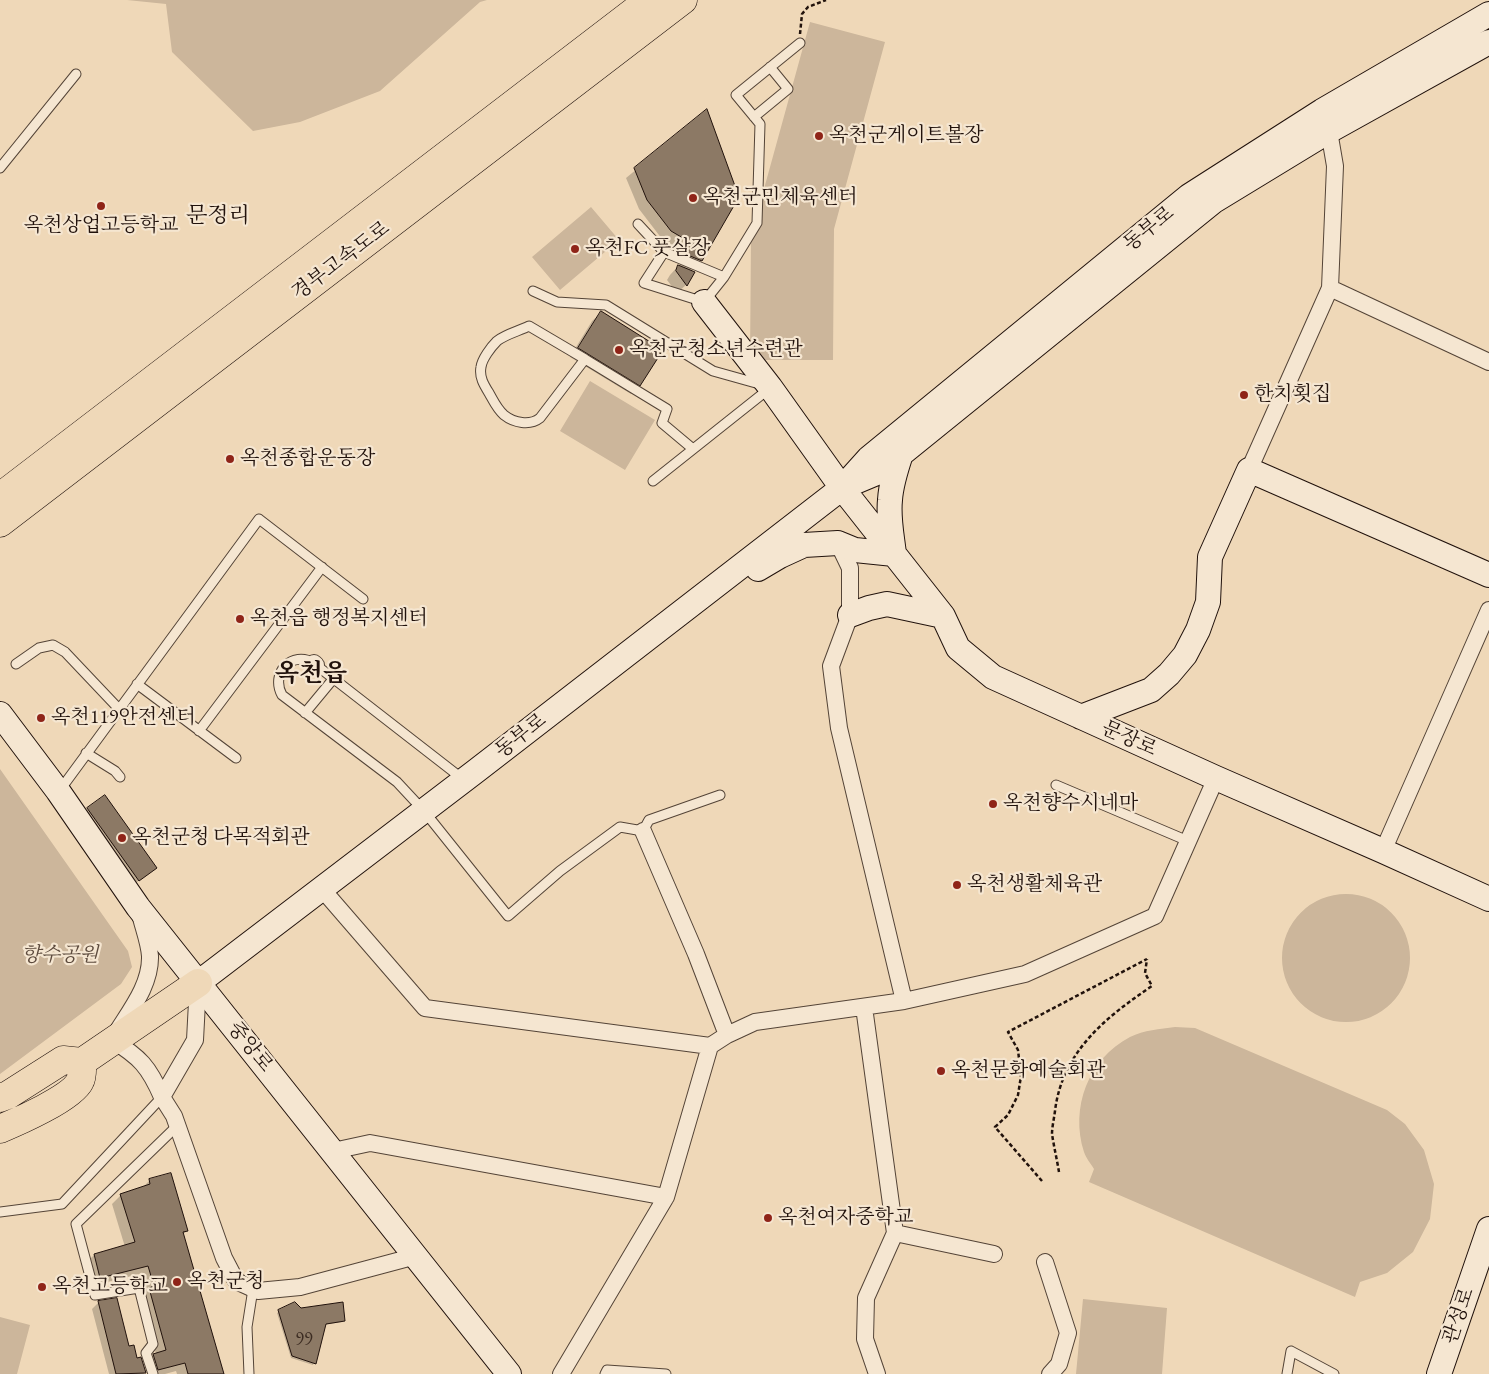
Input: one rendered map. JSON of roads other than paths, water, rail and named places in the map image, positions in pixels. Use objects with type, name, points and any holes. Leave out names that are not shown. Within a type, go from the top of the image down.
[{"type":"highway","name":"경부고속도로","points":[[0,497],[649,0]]},
{"type":"highway","name":"경부고속도로","points":[[0,523],[683,0]]},
{"type":"highway","points":[[0,1098],[8,1095],[63,1060],[82,1062],[198,982]]},
{"type":"highway","points":[[0,1129],[34,1115],[69,1092],[80,1081],[82,1062]]},
{"type":"street","name":"동부로","points":[[842,488],[879,472],[1214,201],[1326,121],[1489,14]]},
{"type":"street","name":"동부로","points":[[198,982],[424,811],[842,488],[869,458],[1189,196],[1326,121],[1489,42]]},
{"type":"street","points":[[1081,717],[1151,690],[1169,674],[1185,655],[1198,630],[1208,602],[1210,556],[1330,288],[1335,166],[1326,121]]},
{"type":"street","points":[[1330,288],[1489,362]]},
{"type":"street","name":"문장로","points":[[704,302],[770,388],[842,488],[942,616],[958,648],[993,677],[1489,899]]},
{"type":"street","points":[[734,572],[744,578],[804,544],[838,543],[855,550],[894,554],[890,525],[890,500],[901,454]]},
{"type":"street","points":[[1249,470],[1489,574]]},
{"type":"street","points":[[838,543],[850,568],[850,616],[831,666],[838,719],[904,1001]]},
{"type":"street","points":[[850,616],[869,608],[887,604],[942,616]]},
{"type":"street","points":[[1383,851],[1489,610]]},
{"type":"street","name":"중앙로","points":[[0,714],[58,791],[138,907],[509,1374]]},
{"type":"street","points":[[322,889],[425,1008],[710,1046],[727,1035],[756,1022],[904,1001],[1025,974],[1155,916],[1216,778]]},
{"type":"street","points":[[642,831],[696,954],[727,1035]]},
{"type":"street","points":[[138,907],[150,956],[148,970],[142,991],[112,1040],[132,1052],[147,1068],[174,1116],[224,1258],[236,1281],[258,1291],[300,1287],[416,1256]]},
{"type":"street","points":[[162,1097],[195,1040],[198,982]]},
{"type":"street","points":[[864,1007],[894,1232],[866,1298],[865,1339],[877,1374]]},
{"type":"street","points":[[561,1374],[666,1197],[710,1046]]},
{"type":"street","points":[[333,1151],[370,1142],[666,1197]]},
{"type":"street","name":"관성로","points":[[1439,1374],[1489,1229]]},
{"type":"street","points":[[894,1232],[994,1254]]},
{"type":"street","points":[[1045,1262],[1068,1333],[1059,1364],[1050,1374]]},
{"type":"lane","points":[[664,252],[644,283],[704,302],[724,277],[757,223],[760,124],[736,95],[800,43]]},
{"type":"lane","points":[[754,117],[788,89],[770,67]]},
{"type":"lane","points":[[0,168],[76,74]]},
{"type":"lane","points":[[638,224],[664,252],[724,277]]},
{"type":"lane","points":[[533,291],[557,302],[606,305],[713,371],[770,388]]},
{"type":"lane","points":[[585,359],[535,422],[527,423],[504,415],[482,380],[481,367],[486,354],[498,341],[529,326],[585,359],[667,409],[662,424],[693,449]]},
{"type":"lane","points":[[653,481],[770,388]]},
{"type":"lane","points":[[58,791],[259,519],[363,598]]},
{"type":"lane","points":[[199,731],[322,567]]},
{"type":"lane","points":[[16,664],[39,648],[53,645],[65,652],[118,709]]},
{"type":"lane","points":[[464,780],[315,664],[303,659],[291,661],[282,669],[278,678],[279,689],[282,695],[398,782],[424,811],[508,916],[560,871],[620,827],[642,831],[649,820],[720,795]]},
{"type":"lane","points":[[305,713],[334,678]]},
{"type":"lane","points":[[137,684],[236,758]]},
{"type":"lane","points":[[86,753],[120,777]]},
{"type":"lane","points":[[1056,785],[1188,841]]},
{"type":"lane","points":[[0,1212],[62,1204],[162,1097]]},
{"type":"lane","points":[[153,1374],[146,1353],[153,1344],[139,1288],[95,1295],[76,1224],[178,1125]]},
{"type":"lane","points":[[249,1374],[247,1326],[253,1289]]},
{"type":"lane","points":[[1287,1374],[1291,1351],[1334,1374]]},
{"type":"lane","points":[[605,1374],[606,1370],[666,1374]]},
{"type":"place","name":"옥천군게이트볼장","points":[[819,136]]},
{"type":"place","name":"옥천군민체육센터","points":[[693,198]]},
{"type":"place","name":"옥천상업고등학교","points":[[101,206]]},
{"type":"place","name":"옥천FC 풋살장","points":[[575,249]]},
{"type":"place","name":"옥천군청소년수련관","points":[[619,350]]},
{"type":"place","name":"한치횟집","points":[[1244,395]]},
{"type":"place","name":"옥천종합운동장","points":[[230,459]]},
{"type":"place","name":"옥천읍 행정복지센터","points":[[240,619]]},
{"type":"place","name":"옥천119안전센터","points":[[41,718]]},
{"type":"place","name":"옥천향수시네마","points":[[993,804]]},
{"type":"place","name":"옥천군청 다목적회관","points":[[122,838]]},
{"type":"place","name":"옥천생활체육관","points":[[957,885]]},
{"type":"place","name":"옥천문화예술회관","points":[[941,1071]]},
{"type":"place","name":"옥천여자중학교","points":[[768,1218]]},
{"type":"place","name":"옥천군청","points":[[177,1282]]},
{"type":"place","name":"옥천고등학교","points":[[42,1287]]},
{"type":"district","name":"문정리","points":[[218,216]]},
{"type":"district","name":"옥천읍","points":[[311,674]]},
{"type":"park label","name":"향수공원","points":[[60,956]]}]
